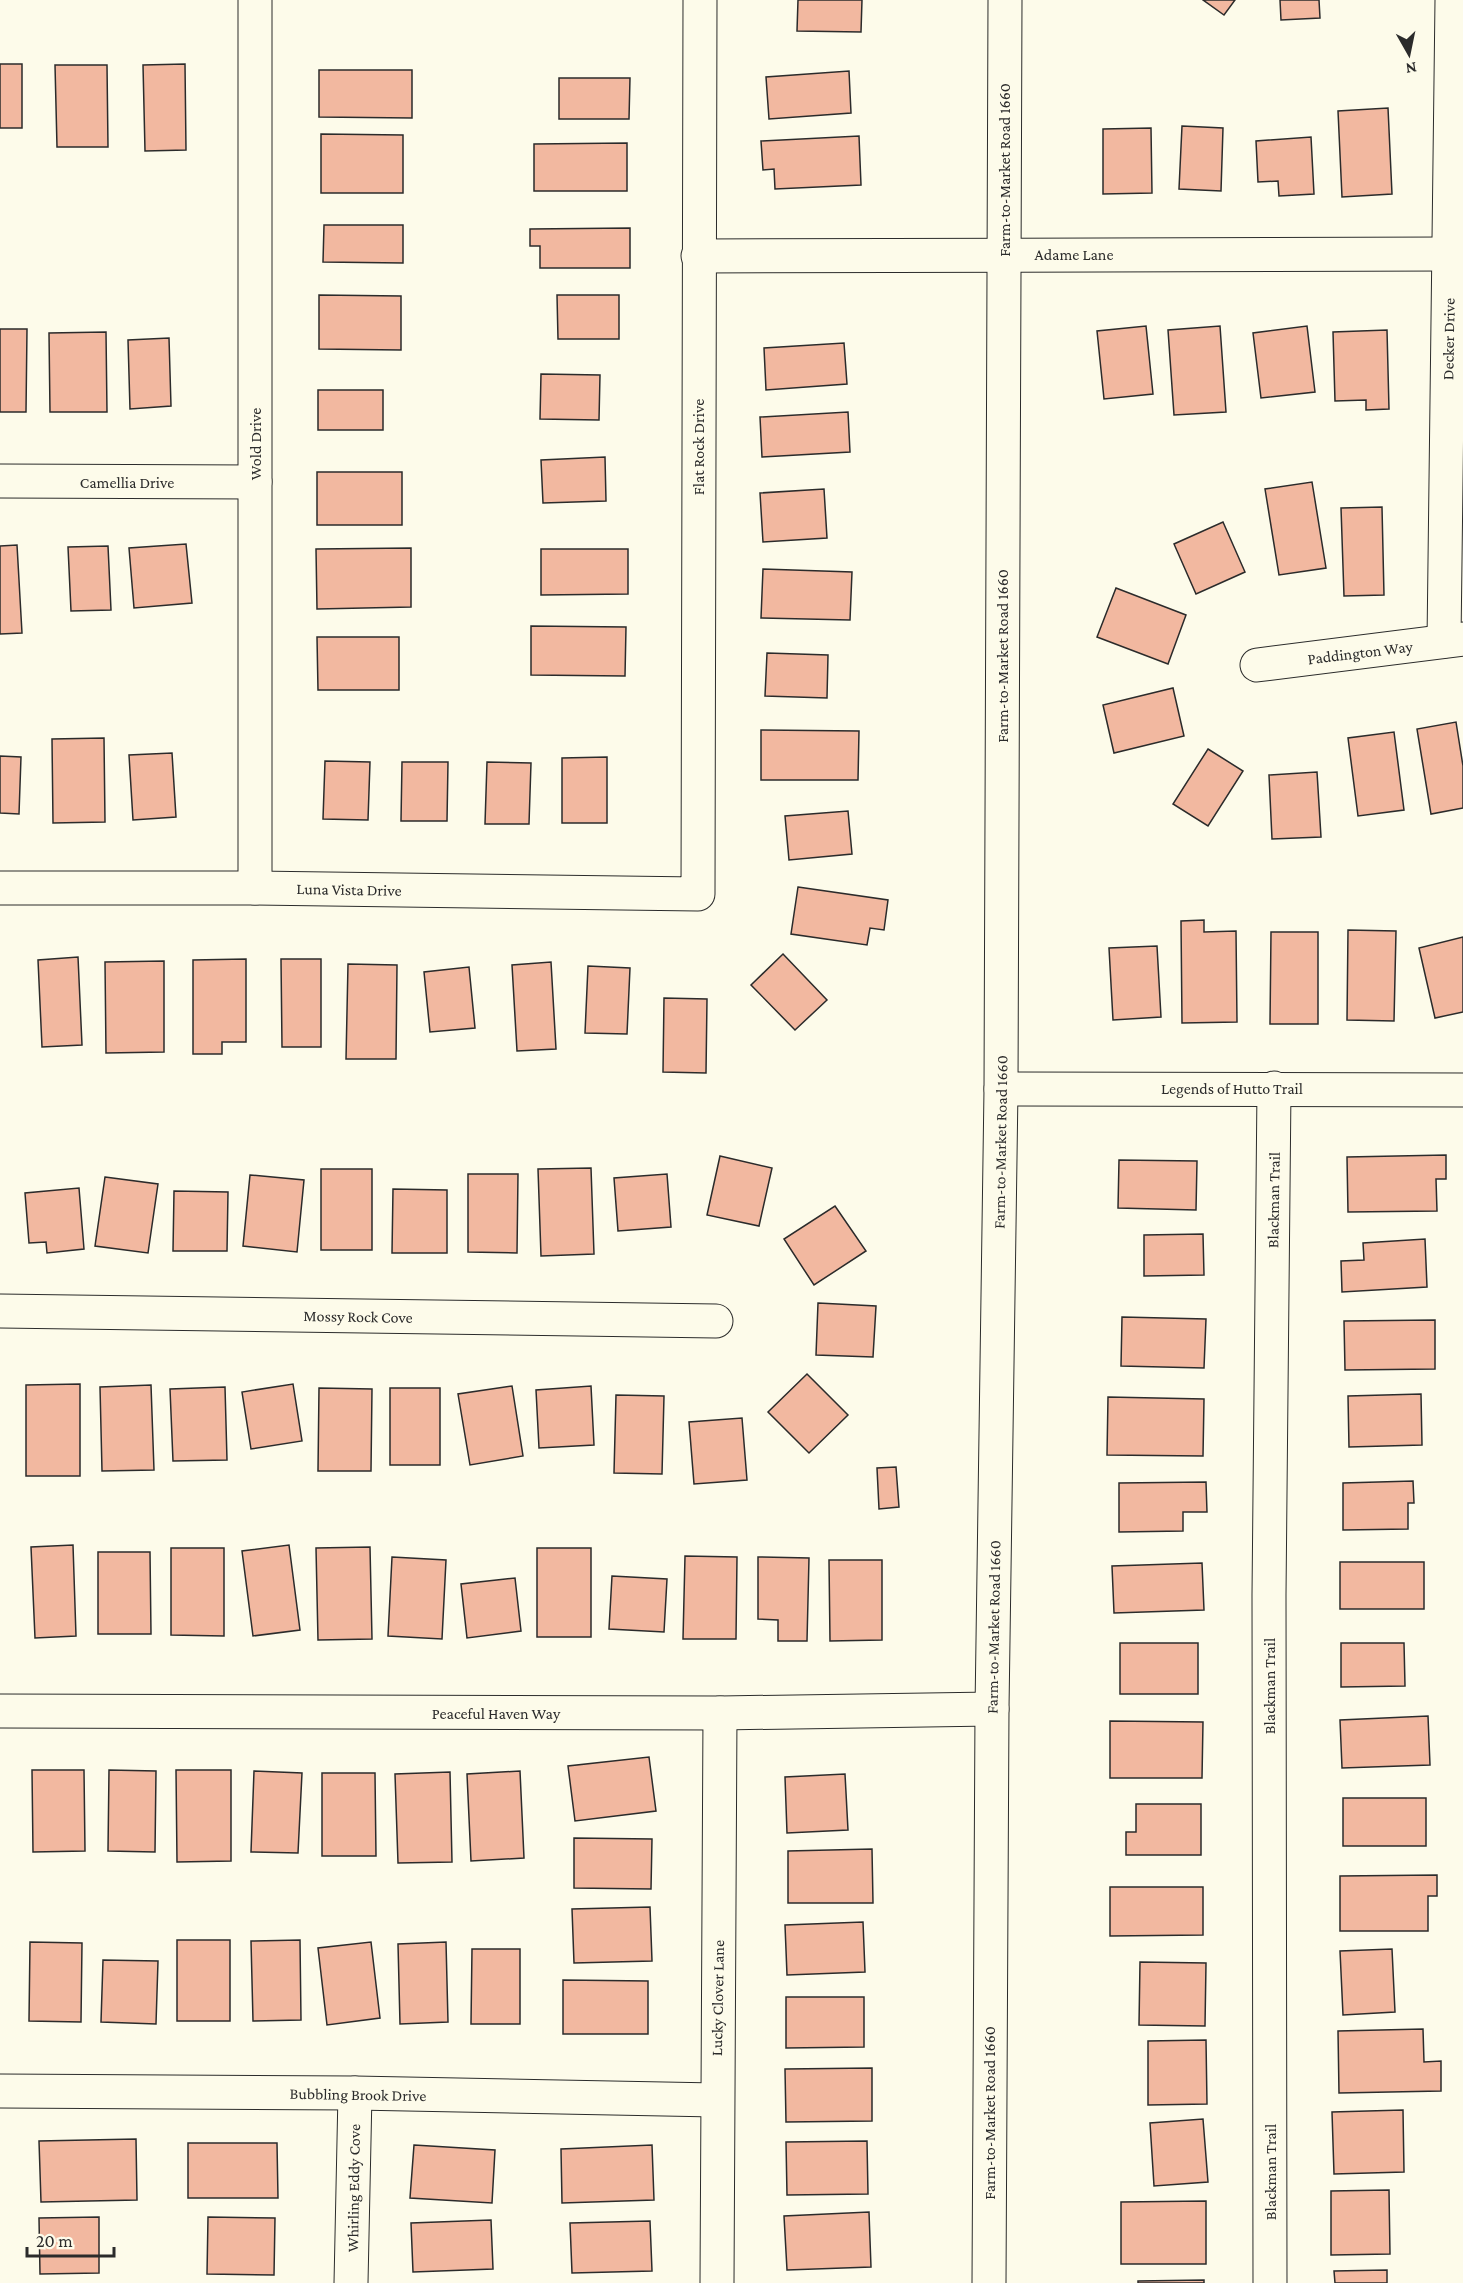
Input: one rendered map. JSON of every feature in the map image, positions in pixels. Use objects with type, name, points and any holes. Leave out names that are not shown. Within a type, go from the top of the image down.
[{"type":"street","name":"Wold Drive","points":[[255,0],[255,888]]},
{"type":"street","name":"Flat Rock Drive","points":[[698,894],[700,0]]},
{"type":"street","name":"Farm-to-Market Road 1660","points":[[988,2283],[992,1709],[1001,1089],[1005,0]]},
{"type":"street","name":"Decker Drive","points":[[1452,0],[1449,254],[1454,640]]},
{"type":"street","name":"Adame Lane","points":[[698,256],[1449,254]]},
{"type":"street","name":"Camellia Drive","points":[[0,482],[255,482]]},
{"type":"street","name":"Paddington Way","points":[[1257,665],[1454,640]]},
{"type":"street","name":"Luna Vista Drive","points":[[0,888],[255,888],[698,894]]},
{"type":"street","name":"Blackman Trail","points":[[1270,2283],[1269,1583],[1274,1088]]},
{"type":"street","name":"Legends of Hutto Trail","points":[[1001,1089],[1463,1090]]},
{"type":"street","name":"Mossy Rock Cove","points":[[0,1311],[716,1321]]},
{"type":"street","name":"Peaceful Haven Way","points":[[0,1711],[720,1713],[992,1709]]},
{"type":"street","name":"Lucky Clover Lane","points":[[717,2283],[716,2100],[720,1713]]},
{"type":"street","name":"Bubbling Brook Drive","points":[[0,2091],[355,2093],[716,2100]]},
{"type":"street","name":"Whirling Eddy Cove","points":[[351,2283],[355,2093]]},
{"type":"building","points":[[798,0],[862,0],[861,32],[797,31]]},
{"type":"building","points":[[1203,0],[1235,0],[1224,15]]},
{"type":"building","points":[[1280,0],[1319,0],[1320,18],[1281,20]]},
{"type":"building","points":[[0,64],[22,64],[22,128],[0,128]]},
{"type":"building","points":[[185,64],[186,150],[145,151],[143,65]]},
{"type":"building","points":[[55,65],[107,65],[108,147],[57,147]]},
{"type":"building","points":[[319,70],[412,70],[412,118],[319,117]]},
{"type":"building","points":[[849,71],[851,113],[769,119],[766,77]]},
{"type":"building","points":[[559,78],[630,78],[629,119],[559,119]]},
{"type":"building","points":[[1388,108],[1392,194],[1342,197],[1338,111]]},
{"type":"building","points":[[1182,126],[1223,128],[1221,191],[1179,189]]},
{"type":"building","points":[[1151,128],[1152,193],[1103,194],[1103,129]]},
{"type":"building","points":[[321,134],[403,135],[403,193],[321,193]]},
{"type":"building","points":[[859,136],[861,185],[775,189],[774,169],[763,170],[761,141]]},
{"type":"building","points":[[1311,137],[1314,194],[1279,196],[1278,181],[1258,182],[1256,141]]},
{"type":"building","points":[[627,143],[627,191],[534,191],[534,144]]},
{"type":"building","points":[[324,225],[403,225],[403,263],[323,262]]},
{"type":"building","points":[[630,228],[630,268],[540,268],[540,246],[530,246],[530,229]]},
{"type":"building","points":[[319,295],[401,296],[401,350],[319,349]]},
{"type":"building","points":[[557,295],[619,295],[619,339],[558,339]]},
{"type":"building","points":[[1146,326],[1153,394],[1104,399],[1097,331]]},
{"type":"building","points":[[1220,326],[1226,412],[1174,415],[1168,330]]},
{"type":"building","points":[[1307,326],[1315,392],[1261,398],[1253,333]]},
{"type":"building","points":[[0,329],[27,329],[26,412],[0,412]]},
{"type":"building","points":[[1387,330],[1389,409],[1366,410],[1366,400],[1335,401],[1333,332]]},
{"type":"building","points":[[106,332],[107,412],[50,412],[49,333]]},
{"type":"building","points":[[169,338],[171,406],[130,409],[128,340]]},
{"type":"building","points":[[844,343],[847,384],[766,390],[764,348]]},
{"type":"building","points":[[541,374],[600,375],[599,420],[540,419]]},
{"type":"building","points":[[318,390],[383,390],[383,430],[318,430]]},
{"type":"building","points":[[848,412],[850,452],[762,457],[760,417]]},
{"type":"building","points":[[605,457],[606,501],[543,503],[541,460]]},
{"type":"building","points":[[317,472],[402,472],[402,525],[317,525]]},
{"type":"building","points":[[1312,482],[1326,568],[1279,575],[1265,489]]},
{"type":"building","points":[[824,489],[827,538],[763,542],[760,493]]},
{"type":"building","points":[[1382,507],[1384,595],[1344,596],[1341,508]]},
{"type":"building","points":[[1223,522],[1245,572],[1196,594],[1174,544]]},
{"type":"building","points":[[186,544],[192,603],[134,608],[129,548]]},
{"type":"building","points":[[17,545],[22,633],[0,634],[0,546]]},
{"type":"building","points":[[108,546],[111,610],[71,611],[68,547]]},
{"type":"building","points":[[411,548],[411,607],[317,609],[316,549]]},
{"type":"building","points":[[541,549],[628,549],[628,594],[541,595]]},
{"type":"building","points":[[763,569],[852,572],[850,620],[761,618]]},
{"type":"building","points":[[1116,588],[1186,615],[1168,664],[1097,637]]},
{"type":"building","points":[[531,626],[626,627],[625,676],[531,675]]},
{"type":"building","points":[[317,637],[399,637],[399,690],[318,690]]},
{"type":"building","points":[[767,653],[828,655],[827,698],[765,696]]},
{"type":"building","points":[[1173,688],[1184,736],[1114,753],[1103,705]]},
{"type":"building","points":[[1456,722],[1463,766],[1463,808],[1431,814],[1417,729]]},
{"type":"building","points":[[761,730],[859,731],[858,780],[761,780]]},
{"type":"building","points":[[1394,732],[1404,810],[1358,816],[1348,738]]},
{"type":"building","points":[[104,738],[105,822],[53,823],[52,739]]},
{"type":"building","points":[[1208,749],[1243,771],[1208,826],[1173,804]]},
{"type":"building","points":[[172,753],[176,817],[133,820],[129,755]]},
{"type":"building","points":[[0,756],[21,757],[19,814],[0,813]]},
{"type":"building","points":[[607,757],[607,823],[562,823],[562,758]]},
{"type":"building","points":[[325,761],[370,762],[368,820],[323,819]]},
{"type":"building","points":[[402,762],[448,762],[447,821],[401,821]]},
{"type":"building","points":[[487,762],[531,763],[529,824],[485,824]]},
{"type":"building","points":[[1317,772],[1321,837],[1272,839],[1269,775]]},
{"type":"building","points":[[848,811],[852,854],[789,860],[785,816]]},
{"type":"building","points":[[798,887],[888,900],[884,930],[870,928],[867,945],[791,934]]},
{"type":"building","points":[[1204,920],[1204,932],[1236,931],[1237,1022],[1182,1023],[1181,921]]},
{"type":"building","points":[[1348,930],[1396,931],[1394,1021],[1347,1020]]},
{"type":"building","points":[[1271,932],[1318,932],[1318,1024],[1270,1024]]},
{"type":"building","points":[[1463,937],[1463,1012],[1435,1018],[1419,948]]},
{"type":"building","points":[[1157,946],[1161,1017],[1113,1020],[1109,948]]},
{"type":"building","points":[[783,954],[827,1000],[795,1030],[751,985]]},
{"type":"building","points":[[78,957],[82,1045],[42,1047],[38,960]]},
{"type":"building","points":[[246,959],[246,1042],[222,1042],[222,1054],[193,1054],[193,960]]},
{"type":"building","points":[[281,959],[321,959],[321,1047],[282,1047]]},
{"type":"building","points":[[164,961],[164,1052],[106,1053],[105,962]]},
{"type":"building","points":[[551,962],[556,1049],[517,1051],[512,965]]},
{"type":"building","points":[[348,964],[397,965],[396,1059],[346,1059]]},
{"type":"building","points":[[588,966],[630,968],[627,1034],[585,1033]]},
{"type":"building","points":[[469,967],[475,1028],[430,1032],[424,972]]},
{"type":"building","points":[[664,998],[707,999],[706,1073],[663,1072]]},
{"type":"building","points":[[1446,1155],[1446,1179],[1436,1179],[1437,1211],[1348,1212],[1347,1157]]},
{"type":"building","points":[[720,1156],[772,1168],[759,1226],[707,1215]]},
{"type":"building","points":[[1119,1160],[1197,1161],[1196,1210],[1118,1208]]},
{"type":"building","points":[[591,1168],[594,1254],[541,1256],[538,1169]]},
{"type":"building","points":[[321,1169],[372,1169],[372,1250],[321,1250]]},
{"type":"building","points":[[468,1174],[518,1174],[517,1253],[468,1252]]},
{"type":"building","points":[[667,1174],[671,1227],[618,1231],[614,1178]]},
{"type":"building","points":[[250,1175],[304,1180],[297,1252],[243,1246]]},
{"type":"building","points":[[105,1177],[158,1184],[148,1253],[95,1246]]},
{"type":"building","points":[[79,1188],[84,1249],[47,1253],[46,1242],[29,1243],[25,1193]]},
{"type":"building","points":[[393,1189],[447,1190],[447,1253],[392,1253]]},
{"type":"building","points":[[174,1191],[228,1192],[227,1251],[173,1251]]},
{"type":"building","points":[[835,1206],[866,1251],[814,1285],[784,1239]]},
{"type":"building","points":[[1203,1234],[1204,1275],[1144,1276],[1144,1235]]},
{"type":"building","points":[[1425,1239],[1427,1287],[1342,1292],[1341,1261],[1364,1260],[1363,1243]]},
{"type":"building","points":[[818,1303],[876,1306],[873,1357],[816,1355]]},
{"type":"building","points":[[1122,1317],[1206,1319],[1204,1368],[1121,1366]]},
{"type":"building","points":[[1435,1320],[1435,1369],[1345,1370],[1344,1321]]},
{"type":"building","points":[[807,1374],[848,1415],[809,1453],[768,1412]]},
{"type":"building","points":[[80,1384],[80,1476],[26,1476],[26,1385]]},
{"type":"building","points":[[293,1384],[302,1441],[251,1449],[242,1392]]},
{"type":"building","points":[[151,1385],[154,1470],[102,1471],[100,1387]]},
{"type":"building","points":[[512,1386],[523,1456],[470,1465],[458,1394]]},
{"type":"building","points":[[591,1386],[594,1445],[539,1448],[536,1390]]},
{"type":"building","points":[[225,1387],[227,1460],[173,1461],[170,1389]]},
{"type":"building","points":[[319,1388],[372,1389],[371,1471],[318,1471]]},
{"type":"building","points":[[390,1388],[440,1388],[440,1465],[390,1465]]},
{"type":"building","points":[[1421,1394],[1422,1445],[1349,1447],[1348,1396]]},
{"type":"building","points":[[616,1395],[664,1396],[662,1474],[614,1473]]},
{"type":"building","points":[[1108,1397],[1204,1399],[1203,1456],[1107,1455]]},
{"type":"building","points":[[742,1418],[747,1480],[694,1484],[689,1422]]},
{"type":"building","points":[[896,1467],[899,1507],[879,1509],[877,1468]]},
{"type":"building","points":[[1413,1481],[1414,1503],[1408,1503],[1408,1529],[1343,1530],[1343,1483]]},
{"type":"building","points":[[1206,1482],[1207,1512],[1183,1512],[1183,1531],[1119,1532],[1119,1483]]},
{"type":"building","points":[[73,1545],[76,1636],[35,1638],[31,1547]]},
{"type":"building","points":[[289,1545],[300,1630],[253,1636],[242,1551]]},
{"type":"building","points":[[370,1547],[372,1639],[318,1640],[316,1548]]},
{"type":"building","points":[[171,1548],[224,1548],[224,1636],[171,1635]]},
{"type":"building","points":[[537,1548],[591,1548],[591,1637],[537,1637]]},
{"type":"building","points":[[98,1552],[150,1552],[151,1634],[98,1634]]},
{"type":"building","points":[[685,1556],[737,1557],[736,1639],[683,1639]]},
{"type":"building","points":[[392,1557],[446,1560],[442,1639],[388,1636]]},
{"type":"building","points":[[758,1557],[809,1558],[807,1641],[778,1641],[778,1620],[758,1619]]},
{"type":"building","points":[[829,1560],[882,1560],[882,1640],[830,1641]]},
{"type":"building","points":[[1340,1562],[1424,1562],[1424,1609],[1340,1609]]},
{"type":"building","points":[[1202,1563],[1204,1610],[1114,1613],[1112,1566]]},
{"type":"building","points":[[612,1576],[667,1579],[664,1632],[609,1629]]},
{"type":"building","points":[[515,1578],[521,1631],[467,1638],[461,1584]]},
{"type":"building","points":[[1120,1643],[1198,1643],[1198,1694],[1120,1694]]},
{"type":"building","points":[[1341,1643],[1404,1643],[1405,1686],[1341,1687]]},
{"type":"building","points":[[1428,1716],[1430,1765],[1342,1768],[1340,1720]]},
{"type":"building","points":[[1110,1721],[1203,1722],[1202,1778],[1110,1778]]},
{"type":"building","points":[[649,1757],[656,1811],[575,1821],[568,1766]]},
{"type":"building","points":[[32,1770],[84,1770],[85,1851],[33,1852]]},
{"type":"building","points":[[109,1770],[156,1771],[155,1852],[108,1851]]},
{"type":"building","points":[[176,1770],[231,1770],[231,1861],[177,1862]]},
{"type":"building","points":[[254,1771],[302,1773],[298,1853],[251,1852]]},
{"type":"building","points":[[520,1771],[524,1858],[471,1861],[467,1774]]},
{"type":"building","points":[[450,1772],[452,1862],[398,1863],[395,1774]]},
{"type":"building","points":[[322,1773],[375,1773],[376,1856],[322,1856]]},
{"type":"building","points":[[845,1774],[848,1830],[787,1833],[785,1777]]},
{"type":"building","points":[[1343,1798],[1426,1798],[1426,1846],[1343,1846]]},
{"type":"building","points":[[1136,1804],[1201,1804],[1201,1855],[1126,1855],[1126,1832],[1136,1832]]},
{"type":"building","points":[[574,1838],[652,1839],[651,1889],[574,1888]]},
{"type":"building","points":[[872,1849],[873,1903],[788,1903],[788,1851]]},
{"type":"building","points":[[1437,1875],[1437,1896],[1428,1896],[1428,1931],[1340,1931],[1340,1876]]},
{"type":"building","points":[[1110,1887],[1203,1887],[1203,1935],[1110,1936]]},
{"type":"building","points":[[650,1907],[652,1961],[574,1963],[572,1909]]},
{"type":"building","points":[[863,1922],[865,1972],[787,1975],[785,1925]]},
{"type":"building","points":[[177,1940],[230,1940],[230,2021],[177,2021]]},
{"type":"building","points":[[300,1940],[301,2020],[253,2021],[251,1941]]},
{"type":"building","points":[[30,1942],[82,1943],[81,2022],[29,2021]]},
{"type":"building","points":[[371,1942],[380,2018],[327,2025],[318,1948]]},
{"type":"building","points":[[446,1942],[448,2022],[400,2024],[398,1944]]},
{"type":"building","points":[[472,1949],[520,1949],[520,2024],[471,2024]]},
{"type":"building","points":[[1392,1949],[1395,2012],[1343,2015],[1340,1951]]},
{"type":"building","points":[[103,1960],[158,1961],[156,2024],[101,2022]]},
{"type":"building","points":[[1140,1962],[1206,1963],[1205,2026],[1139,2025]]},
{"type":"building","points":[[563,1980],[648,1981],[648,2034],[563,2034]]},
{"type":"building","points":[[786,1997],[864,1997],[864,2047],[786,2048]]},
{"type":"building","points":[[1423,2029],[1424,2062],[1441,2061],[1441,2091],[1339,2093],[1338,2031]]},
{"type":"building","points":[[1206,2040],[1207,2104],[1148,2105],[1148,2041]]},
{"type":"building","points":[[872,2068],[872,2121],[786,2122],[785,2069]]},
{"type":"building","points":[[1403,2110],[1404,2172],[1334,2174],[1332,2112]]},
{"type":"building","points":[[1203,2119],[1208,2182],[1154,2186],[1150,2123]]},
{"type":"building","points":[[136,2139],[137,2200],[41,2202],[39,2141]]},
{"type":"building","points":[[867,2141],[868,2194],[787,2195],[786,2142]]},
{"type":"building","points":[[188,2143],[277,2143],[278,2198],[188,2198]]},
{"type":"building","points":[[414,2145],[495,2150],[492,2203],[410,2198]]},
{"type":"building","points":[[652,2145],[654,2200],[562,2203],[561,2149]]},
{"type":"building","points":[[1389,2190],[1390,2254],[1331,2255],[1331,2191]]},
{"type":"building","points":[[1206,2201],[1206,2264],[1121,2264],[1121,2202]]},
{"type":"building","points":[[869,2212],[871,2267],[787,2270],[784,2216]]},
{"type":"building","points":[[99,2217],[99,2273],[40,2274],[39,2218]]},
{"type":"building","points":[[208,2217],[275,2218],[274,2275],[207,2274]]},
{"type":"building","points":[[491,2220],[493,2269],[413,2272],[411,2223]]},
{"type":"building","points":[[650,2221],[652,2271],[572,2273],[570,2223]]},
{"type":"building","points":[[1387,2270],[1387,2283],[1335,2283],[1334,2271]]},
{"type":"building","points":[[1204,2280],[1204,2283],[1138,2283],[1138,2281]]}]
